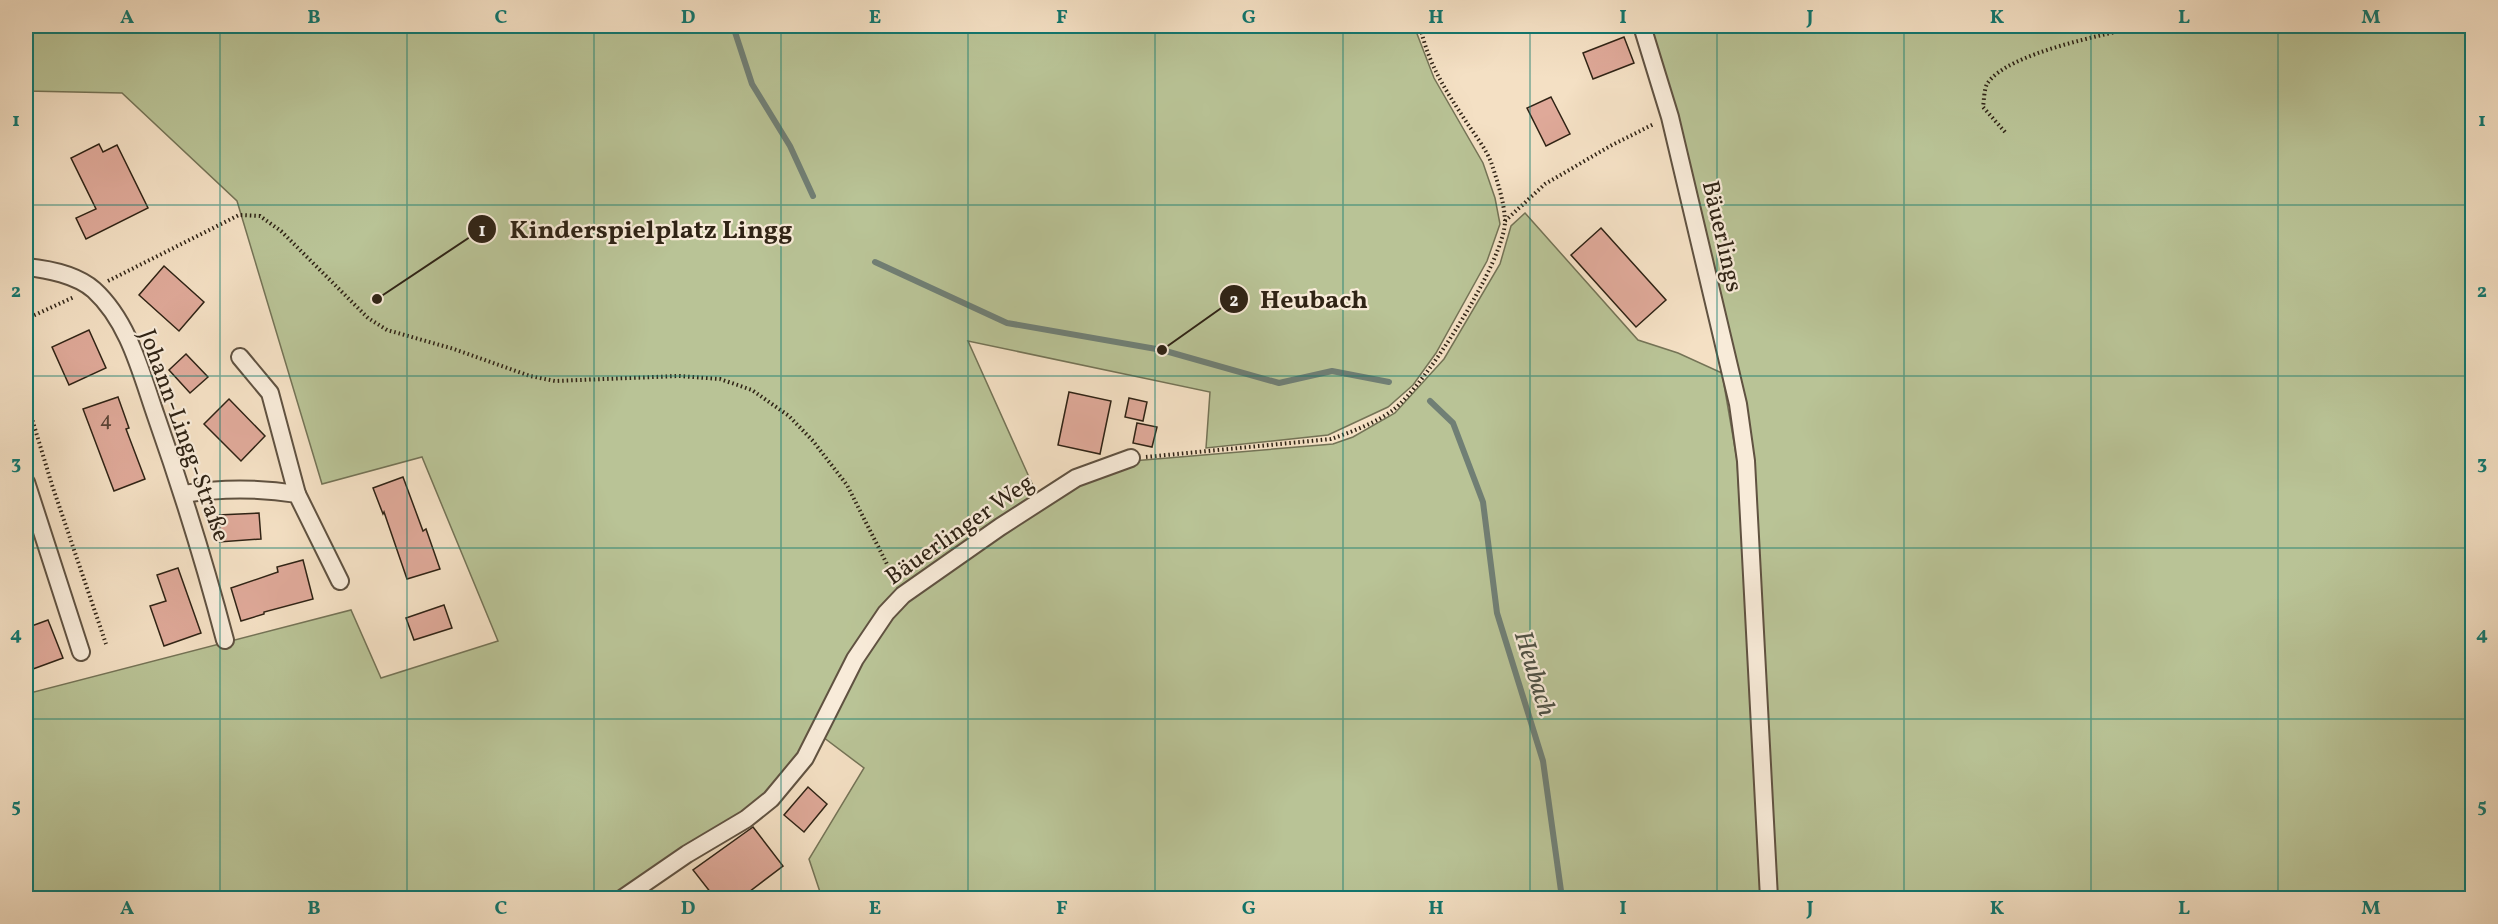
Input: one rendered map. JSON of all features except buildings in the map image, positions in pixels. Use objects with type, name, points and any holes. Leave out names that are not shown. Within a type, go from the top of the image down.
[{"type":"street","name":"Bäuerlings","points":[[1642,26],[1670,117],[1738,404],[1746,461],[1769,898]]},
{"type":"street","name":"Johann-Lingg-Straße","points":[[26,267],[47,269],[92,288],[106,303],[129,340],[183,494],[225,640]]},
{"type":"street","points":[[240,357],[270,393],[297,494],[340,581]]},
{"type":"street","name":"Bäuerlinger Weg","points":[[623,898],[687,854],[746,819],[771,799],[805,758],[855,659],[886,614],[903,595],[1000,526],[1076,478],[1131,458]]},
{"type":"street","points":[[26,482],[81,652]]},
{"type":"street","points":[[183,494],[210,490],[279,491],[297,494]]},
{"type":"path","points":[[1131,458],[1331,439],[1350,432],[1392,410],[1416,386],[1445,346],[1493,262],[1505,222],[1501,196],[1490,159],[1437,77],[1424,46],[1420,26]]},
{"type":"path","points":[[2005,132],[1983,107],[1987,85],[2006,68],[2053,47],[2143,26]]},
{"type":"path","points":[[1505,222],[1545,184],[1612,145],[1670,117]]},
{"type":"path","points":[[26,320],[239,215],[260,216],[281,231],[368,318],[387,330],[454,349],[530,376],[555,381],[679,376],[720,379],[752,390],[789,416],[813,441],[847,485],[903,595]]},
{"type":"path","points":[[26,399],[52,485],[106,644]]},
{"type":"green space","points":[[26,26],[1414,26],[1434,78],[1483,163],[1495,198],[1500,224],[1487,261],[1436,353],[1413,385],[1388,407],[1328,435],[1206,448],[1210,392],[968,341],[1038,497],[904,585],[814,733],[767,796],[617,898],[26,898],[26,694],[351,610],[381,678],[498,641],[422,457],[322,484],[237,201],[122,93],[26,91]]},
{"type":"green space","points":[[1649,26],[2472,26],[2472,898],[1776,898],[1753,460]]},
{"type":"green space","points":[[1525,213],[1638,340],[1678,353],[1722,373],[1737,460],[1763,898],[822,898],[809,859],[864,768],[823,737],[859,661],[906,600],[1078,481],[1132,461],[1333,444],[1353,437],[1395,413],[1444,359],[1500,264],[1511,226]]},
{"type":"waterway","name":"Heubach","points":[[733,26],[752,84],[790,146],[813,196]]},
{"type":"waterway","name":"Heubach","points":[[875,262],[1007,323],[1162,350],[1279,383],[1332,371],[1389,382]]},
{"type":"waterway","name":"Heubach","points":[[1430,401],[1453,423],[1483,502],[1497,613],[1543,761],[1562,898]]},
{"type":"place","name":"Kinderspielplatz Lingg","points":[[377,299]]},
{"type":"place","name":"Heubach","points":[[1162,350]]}]
